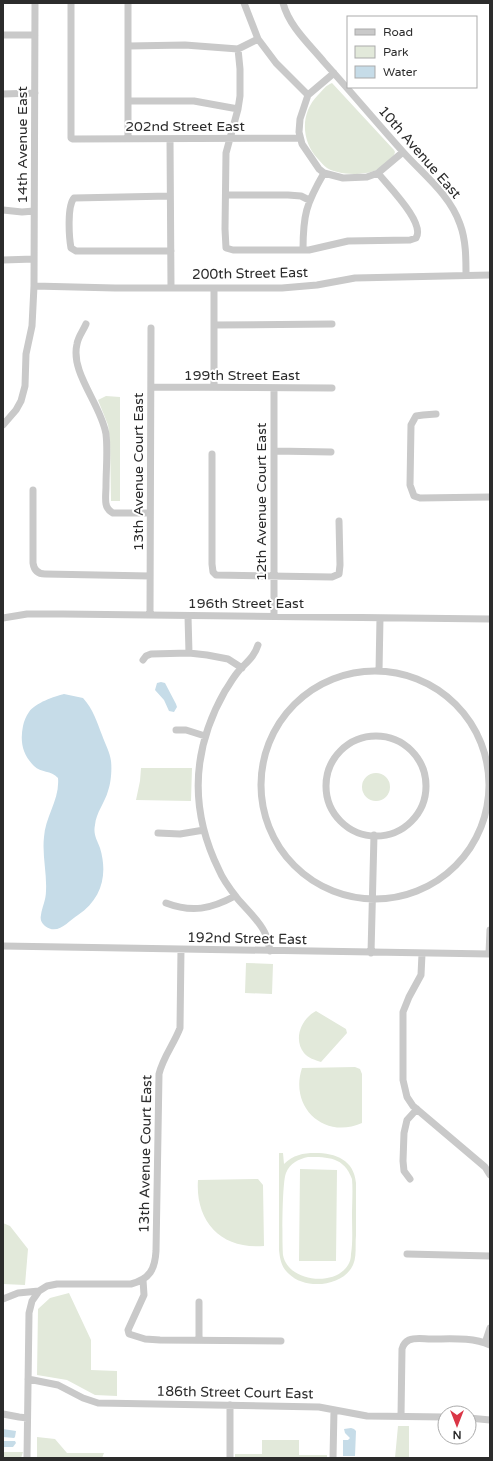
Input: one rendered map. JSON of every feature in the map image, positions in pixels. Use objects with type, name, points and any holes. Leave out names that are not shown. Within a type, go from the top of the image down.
[{"type":"street","name":"14th Avenue East","points":[[3,426],[16,410],[21,401],[25,386],[26,354],[32,326],[34,286],[36,3]]},
{"type":"street","name":"202nd Street East","points":[[72,3],[71,138],[75,140],[300,138]]},
{"type":"street","points":[[128,3],[128,139]]},
{"type":"street","points":[[244,3],[258,40],[276,63],[308,95]]},
{"type":"street","name":"10th Avenue East","points":[[283,3],[285,12],[294,27],[347,88]]},
{"type":"street","points":[[3,34],[35,35]]},
{"type":"street","points":[[129,46],[185,45],[238,49],[258,40]]},
{"type":"street","points":[[238,49],[240,69],[238,109],[226,153],[226,248],[233,250],[303,250],[348,241],[410,240],[418,236],[417,227],[409,212],[385,184],[378,173]]},
{"type":"street","points":[[334,73],[308,95],[300,119],[300,138],[309,156],[324,173],[343,178],[358,178],[378,173],[403,152]]},
{"type":"street","name":"10th Avenue East","points":[[347,88],[443,195],[456,215],[464,238],[466,275]]},
{"type":"street","points":[[3,94],[35,93]]},
{"type":"street","points":[[128,101],[194,100],[238,109]]},
{"type":"street","points":[[170,139],[171,287]]},
{"type":"street","points":[[303,250],[305,212],[309,200],[324,173]]},
{"type":"street","points":[[226,195],[288,195],[301,196],[309,200]]},
{"type":"street","points":[[170,196],[74,198],[70,203],[69,223],[70,240],[72,248],[76,251],[171,251]]},
{"type":"street","points":[[3,210],[22,212],[34,211]]},
{"type":"street","points":[[3,260],[34,259]]},
{"type":"street","name":"200th Street East","points":[[34,286],[115,288],[282,288],[317,285],[355,278],[490,275]]},
{"type":"street","points":[[214,288],[214,387]]},
{"type":"street","points":[[86,324],[77,344],[77,357],[82,376],[102,418],[105,432],[106,505],[110,512],[113,513],[150,514]]},
{"type":"street","points":[[214,325],[332,324]]},
{"type":"street","name":"13th Avenue Court East","points":[[150,616],[151,328]]},
{"type":"street","name":"199th Street East","points":[[151,387],[332,388]]},
{"type":"street","name":"12th Avenue Court East","points":[[274,388],[274,616]]},
{"type":"street","points":[[436,414],[416,416],[411,425],[410,485],[414,496],[420,498],[490,497]]},
{"type":"street","points":[[275,451],[331,452]]},
{"type":"street","points":[[212,454],[213,572],[218,576],[332,577],[339,574],[339,521]]},
{"type":"street","points":[[34,490],[33,563],[36,571],[45,574],[150,576]]},
{"type":"street","name":"196th Street East","points":[[3,618],[27,614],[490,619]]},
{"type":"street","points":[[188,616],[189,653]]},
{"type":"street","points":[[379,671],[380,618]]},
{"type":"street","points":[[258,644],[253,657],[237,672],[226,690],[205,736],[201,752],[199,804],[207,842],[219,872],[235,896],[265,932],[270,951]]},
{"type":"street","points":[[143,660],[146,656],[151,654],[189,653],[228,659],[242,668]]},
{"type":"street","points":[[365,671],[379,671],[405,675],[430,685],[441,692],[460,709],[472,725],[481,743],[488,768],[489,788],[487,808],[479,832],[469,850],[456,865],[436,881],[418,890],[399,896],[373,899],[352,896],[332,890],[308,877],[293,863],[280,847],[267,822],[261,782],[265,755],[276,729],[292,707],[302,697],[325,682],[338,677],[365,671]]},
{"type":"street","points":[[176,730],[186,730],[205,736]]},
{"type":"street","points":[[377,736],[399,742],[412,752],[417,758],[423,772],[425,788],[419,810],[410,822],[397,831],[374,836],[359,833],[339,820],[330,807],[326,792],[326,784],[332,762],[341,750],[354,741],[377,736]]},
{"type":"street","points":[[158,833],[180,834],[204,830]]},
{"type":"street","points":[[372,953],[374,836]]},
{"type":"street","points":[[166,903],[177,907],[201,909],[212,907],[235,896]]},
{"type":"street","points":[[489,954],[490,930]]},
{"type":"street","name":"192nd Street East","points":[[3,946],[489,954]]},
{"type":"street","name":"13th Avenue Court East","points":[[143,1280],[152,1270],[156,1258],[159,1074],[162,1062],[180,1028],[181,949]]},
{"type":"street","points":[[422,954],[421,975],[405,1005],[402,1018],[402,1071],[404,1089],[409,1101],[487,1165],[490,1175]]},
{"type":"street","points":[[410,1179],[404,1170],[404,1133],[407,1120],[417,1109]]},
{"type":"street","points":[[408,1254],[490,1256]]},
{"type":"street","points":[[27,1458],[29,1313],[33,1298],[39,1291],[47,1286],[57,1284],[126,1285],[143,1280],[144,1295],[128,1330],[128,1332],[135,1337],[145,1339],[281,1341]]},
{"type":"street","points":[[3,1299],[18,1293],[39,1291]]},
{"type":"street","points":[[199,1302],[199,1340]]},
{"type":"street","points":[[401,1416],[401,1353],[402,1347],[406,1342],[412,1339],[470,1339],[488,1344],[490,1328]]},
{"type":"street","name":"186th Street Court East","points":[[28,1379],[58,1385],[92,1402],[98,1403],[319,1407],[367,1416],[437,1417]]},
{"type":"street","points":[[230,1405],[230,1458]]},
{"type":"street","points":[[333,1458],[334,1410]]},
{"type":"street","points":[[3,1414],[27,1418]]},
{"type":"street","points":[[477,1419],[490,1420]]},
{"type":"green space","points":[[332,83],[394,150],[394,155],[380,168],[368,173],[342,173],[330,170],[312,152],[308,144],[305,127],[308,110],[318,95]]},
{"type":"green space","points":[[106,396],[120,397],[120,501],[111,501],[110,440],[108,425],[98,400]]},
{"type":"green space","points":[[141,768],[192,768],[191,801],[136,800]]},
{"type":"green space","points":[[376,773],[382,774],[386,777],[389,781],[389,793],[386,797],[382,800],[376,801],[370,800],[366,797],[363,793],[362,787],[363,781],[366,777],[370,774]]},
{"type":"green space","points":[[246,963],[273,964],[272,994],[245,993]]},
{"type":"green space","points":[[316,1011],[346,1029],[347,1033],[321,1062],[306,1055],[299,1042],[300,1030],[303,1024],[306,1019]]},
{"type":"green space","points":[[355,1067],[360,1069],[362,1074],[362,1123],[348,1127],[335,1127],[323,1123],[313,1116],[305,1107],[301,1095],[299,1082],[302,1068]]},
{"type":"green space","points":[[279,1153],[283,1153],[284,1164],[302,1154],[311,1153],[330,1154],[343,1159],[352,1169],[355,1175],[356,1183],[356,1235],[353,1265],[341,1278],[333,1282],[314,1284],[304,1282],[296,1279],[284,1269],[281,1263],[279,1250]],"holes":[[[308,1157],[329,1158],[340,1162],[345,1166],[352,1179],[352,1249],[350,1260],[342,1272],[333,1277],[323,1279],[302,1276],[293,1271],[287,1264],[283,1255],[282,1226],[286,1173],[292,1164],[298,1160]]]},
{"type":"green space","points":[[300,1169],[337,1170],[336,1261],[299,1261]]},
{"type":"green space","points":[[258,1179],[263,1185],[264,1246],[249,1246],[235,1243],[223,1238],[206,1220],[198,1195],[198,1180]]},
{"type":"green space","points":[[3,1223],[10,1226],[28,1249],[25,1285],[3,1284]]},
{"type":"green space","points":[[69,1293],[91,1340],[91,1370],[117,1371],[117,1396],[95,1395],[67,1380],[37,1375],[38,1309],[50,1298]]},
{"type":"green space","points":[[398,1426],[409,1426],[409,1458],[395,1458]]},
{"type":"green space","points":[[37,1437],[55,1439],[67,1453],[104,1453],[102,1458],[37,1458]]},
{"type":"green space","points":[[262,1440],[299,1440],[299,1455],[327,1455],[327,1458],[235,1458],[235,1454],[262,1454]]},
{"type":"green space","points":[[3,1452],[23,1452],[21,1458],[3,1458]]},
{"type":"water","points":[[157,683],[165,683],[176,704],[177,707],[174,712],[169,711],[164,700],[155,690]]},
{"type":"water","points":[[64,694],[83,698],[92,711],[110,754],[111,780],[107,795],[97,816],[95,828],[103,867],[103,876],[98,894],[86,909],[63,926],[50,929],[45,926],[41,918],[46,891],[44,837],[47,822],[57,793],[58,778],[55,775],[40,770],[34,766],[24,752],[22,737],[25,720],[32,709],[45,700]]},
{"type":"water","points":[[351,1428],[356,1431],[355,1456],[343,1456],[343,1440],[348,1440],[350,1438],[345,1433],[344,1429]]},
{"type":"water","points":[[3,1429],[16,1431],[15,1437],[3,1437]]},
{"type":"water","points":[[3,1441],[15,1441],[16,1443],[13,1447],[3,1447]]}]
